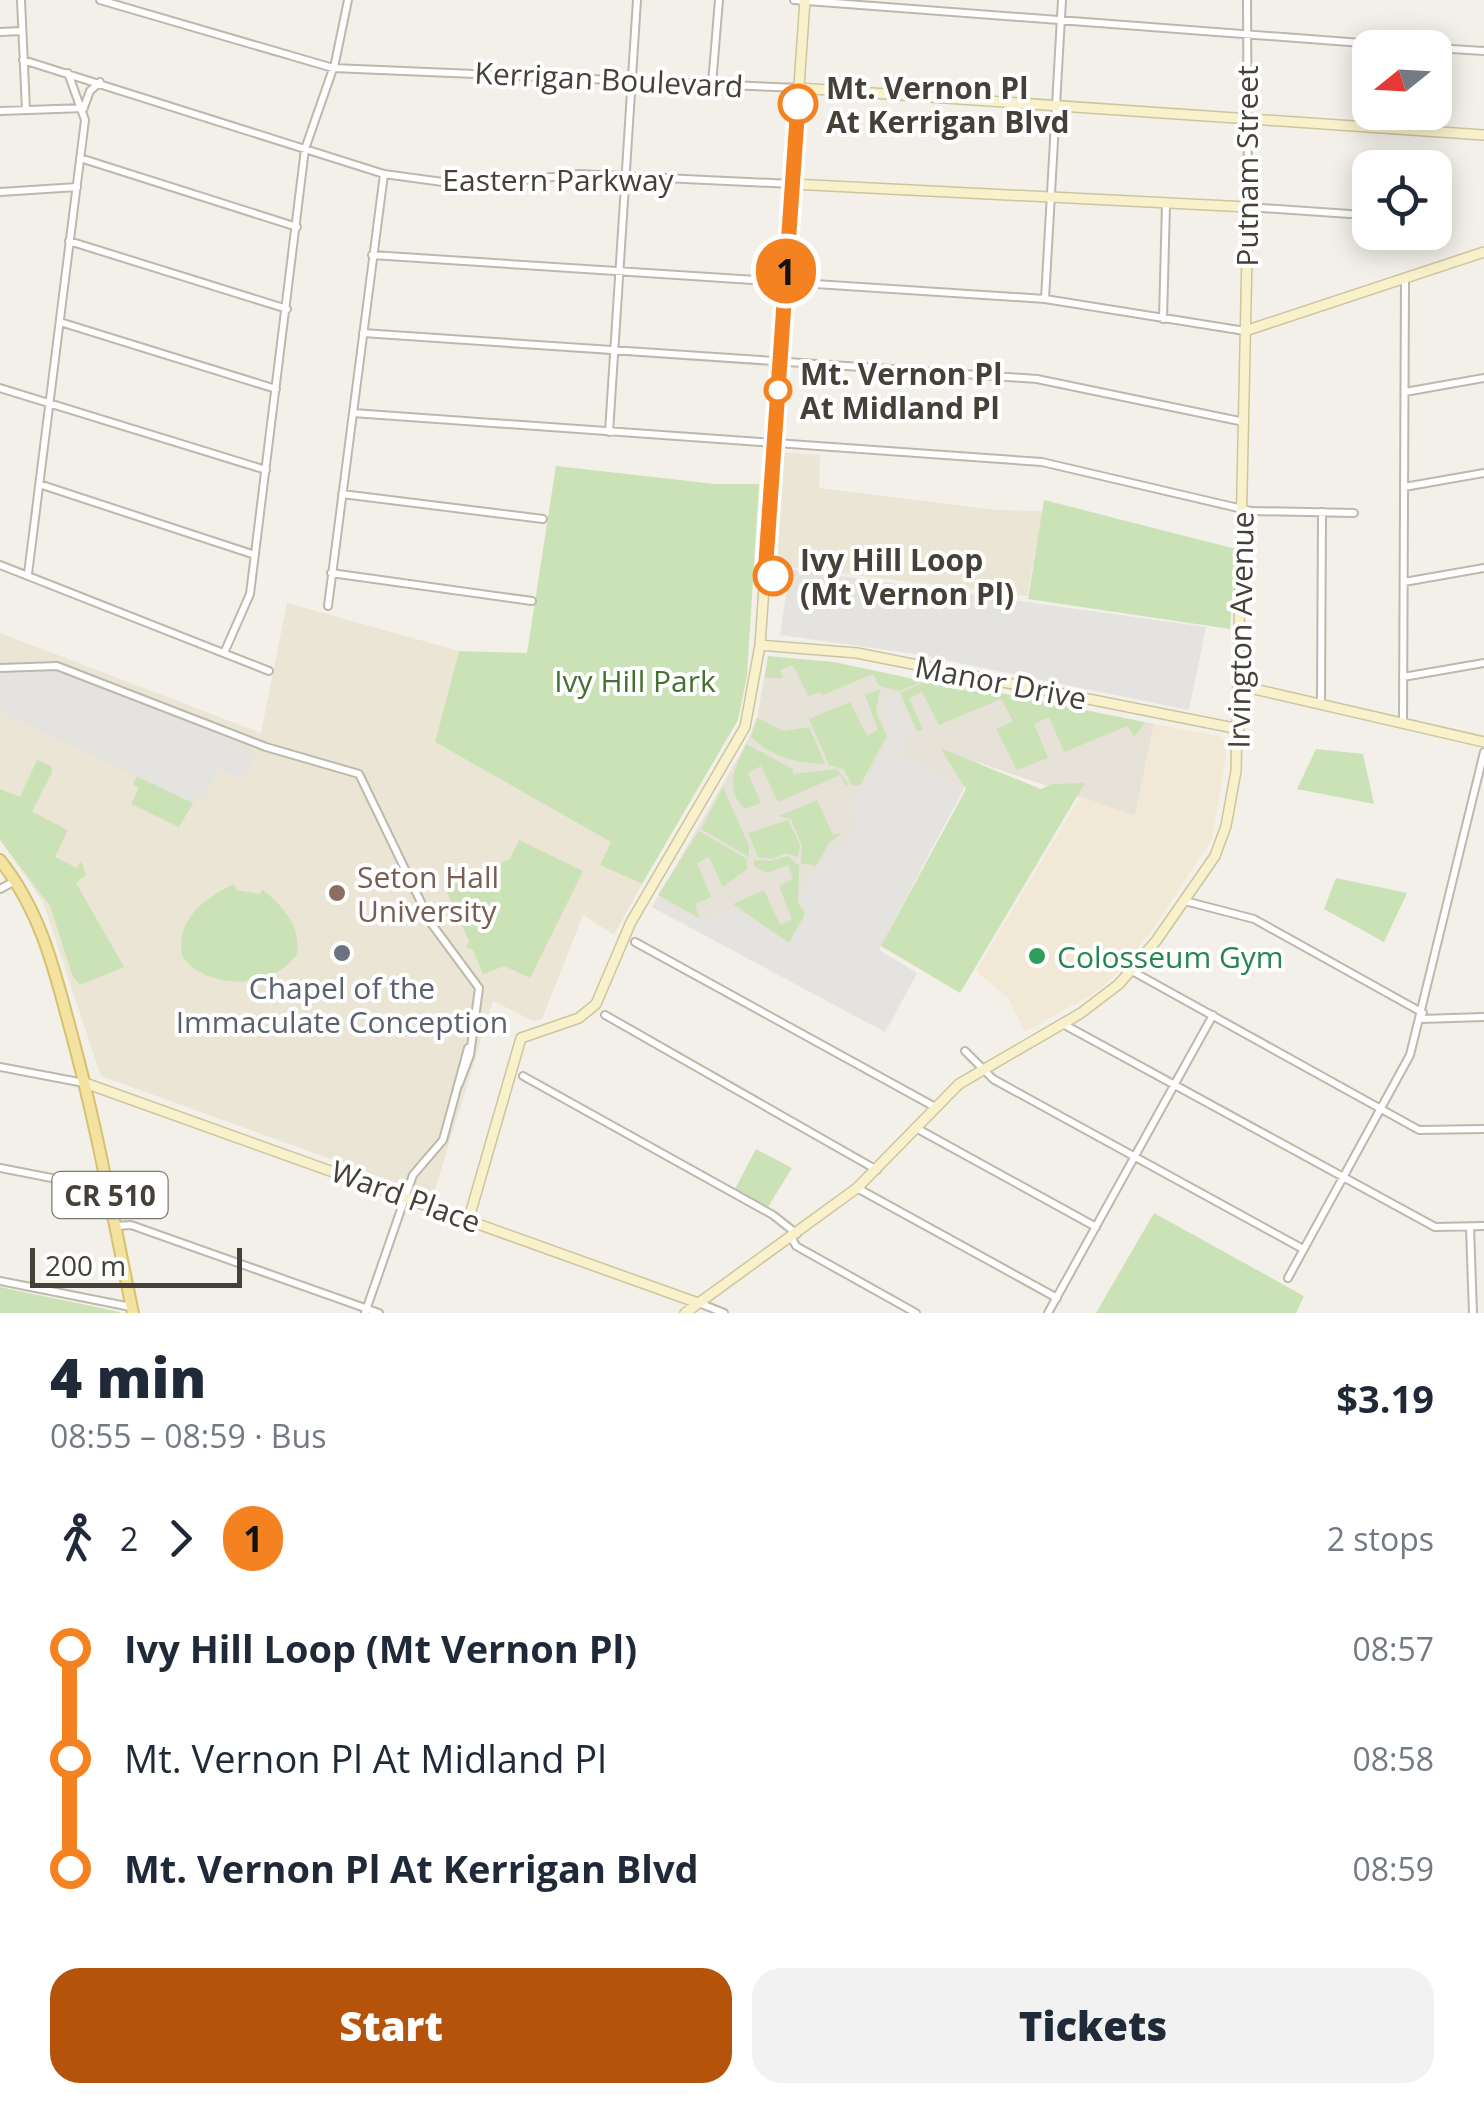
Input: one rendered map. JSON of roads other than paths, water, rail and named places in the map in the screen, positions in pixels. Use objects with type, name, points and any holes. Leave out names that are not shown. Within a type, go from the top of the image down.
[{"type":"main road","name":"CR 510","points":[[0,860],[16,880],[49,950],[85,1083],[133,1310]]},
{"type":"street","points":[[21,0],[26,110]]},
{"type":"street","name":"Kerrigan Boulevard","points":[[100,0],[334,68],[799,88],[1484,135]]},
{"type":"street","points":[[224,652],[250,594],[305,150],[334,68],[348,0]]},
{"type":"street","points":[[609,432],[637,0]]},
{"type":"street","points":[[712,84],[719,0]]},
{"type":"street","points":[[794,0],[890,3],[1352,41]]},
{"type":"street","points":[[469,1218],[522,1038],[590,1012],[631,922],[746,727],[760,645],[804,0]]},
{"type":"street","points":[[971,12],[972,0]]},
{"type":"street","points":[[1046,299],[1062,0]]},
{"type":"street","name":"Putnam Street","points":[[1245,331],[1247,0]]},
{"type":"street","points":[[0,32],[22,31]]},
{"type":"street","points":[[1452,49],[1484,51]]},
{"type":"street","name":"Eastern Parkway","points":[[23,60],[384,174],[472,186],[579,174],[626,175],[1350,214]]},
{"type":"street","points":[[68,73],[84,108]]},
{"type":"street","points":[[28,574],[84,108],[90,91],[100,82]]},
{"type":"street","points":[[0,111],[84,108]]},
{"type":"street","points":[[80,158],[298,227]]},
{"type":"street","points":[[328,606],[384,174]]},
{"type":"street","points":[[0,192],[77,188]]},
{"type":"street","points":[[1162,319],[1166,204]]},
{"type":"street","points":[[69,241],[287,310]]},
{"type":"street","points":[[372,255],[1046,299],[1245,331],[1484,252]]},
{"type":"street","points":[[1403,722],[1406,280]]},
{"type":"street","points":[[60,322],[276,389]]},
{"type":"street","name":"Irvington Avenue","points":[[685,1313],[857,1188],[935,1107],[982,1070],[1097,1003],[1132,970],[1185,901],[1224,835],[1241,686],[1245,331]]},
{"type":"street","points":[[364,333],[1037,379],[1244,422]]},
{"type":"street","points":[[1405,392],[1484,378]]},
{"type":"street","points":[[0,388],[266,470]]},
{"type":"street","points":[[353,414],[1042,462],[1243,509],[1354,513]]},
{"type":"street","points":[[1404,487],[1484,473]]},
{"type":"street","points":[[38,484],[255,555]]},
{"type":"street","points":[[342,494],[543,520]]},
{"type":"street","points":[[1321,703],[1322,512]]},
{"type":"street","points":[[0,564],[269,671]]},
{"type":"street","points":[[1404,582],[1484,568]]},
{"type":"street","points":[[332,573],[532,601]]},
{"type":"street","name":"Manor Drive","points":[[760,645],[857,653],[1239,729]]},
{"type":"street","points":[[1404,677],[1484,663]]},
{"type":"street","points":[[0,668],[57,666],[266,747],[359,774],[432,923],[478,988],[480,1004],[443,1140],[412,1175],[365,1311]]},
{"type":"street","points":[[1241,686],[1484,742]]},
{"type":"street","points":[[1288,1278],[1410,1055],[1484,752]]},
{"type":"street","points":[[0,889],[16,880]]},
{"type":"street","points":[[1185,901],[1254,919],[1422,1016],[1484,1017]]},
{"type":"street","points":[[635,942],[935,1107]]},
{"type":"street","points":[[1132,970],[1425,1132],[1484,1130]]},
{"type":"street","points":[[605,1015],[876,1170]]},
{"type":"street","points":[[1048,1313],[1213,1015]]},
{"type":"street","points":[[1063,1024],[1342,1180],[1436,1227],[1484,1226]]},
{"type":"street","points":[[964,1051],[982,1070],[1302,1249]]},
{"type":"street","points":[[0,1067],[85,1083]]},
{"type":"street","points":[[523,1076],[773,1215],[802,1250],[916,1313]]},
{"type":"street","name":"Ward Place","points":[[85,1083],[469,1218],[724,1313]]},
{"type":"street","points":[[916,1128],[1096,1227]]},
{"type":"street","points":[[0,1168],[109,1190]]},
{"type":"street","points":[[857,1188],[1057,1298]]},
{"type":"street","points":[[116,1226],[131,1225],[379,1313]]},
{"type":"street","points":[[1470,1226],[1473,1313]]},
{"type":"street","points":[[0,1281],[133,1310]]},
{"type":"place","name":"Mt. Vernon Pl At Kerrigan Blvd","points":[[798,104]]},
{"type":"place","name":"Mt. Vernon Pl At Midland Pl","points":[[778,390]]},
{"type":"place","name":"Ivy Hill Loop (Mt Vernon Pl)","points":[[773,576]]},
{"type":"place","name":"Seton Hall University","points":[[337,893]]},
{"type":"place","name":"Chapel of the Immaculate Conception","points":[[342,953]]},
{"type":"place","name":"Colosseum Gym","points":[[1037,956]]},
{"type":"park label","name":"Ivy Hill Park","points":[[635,680]]}]
